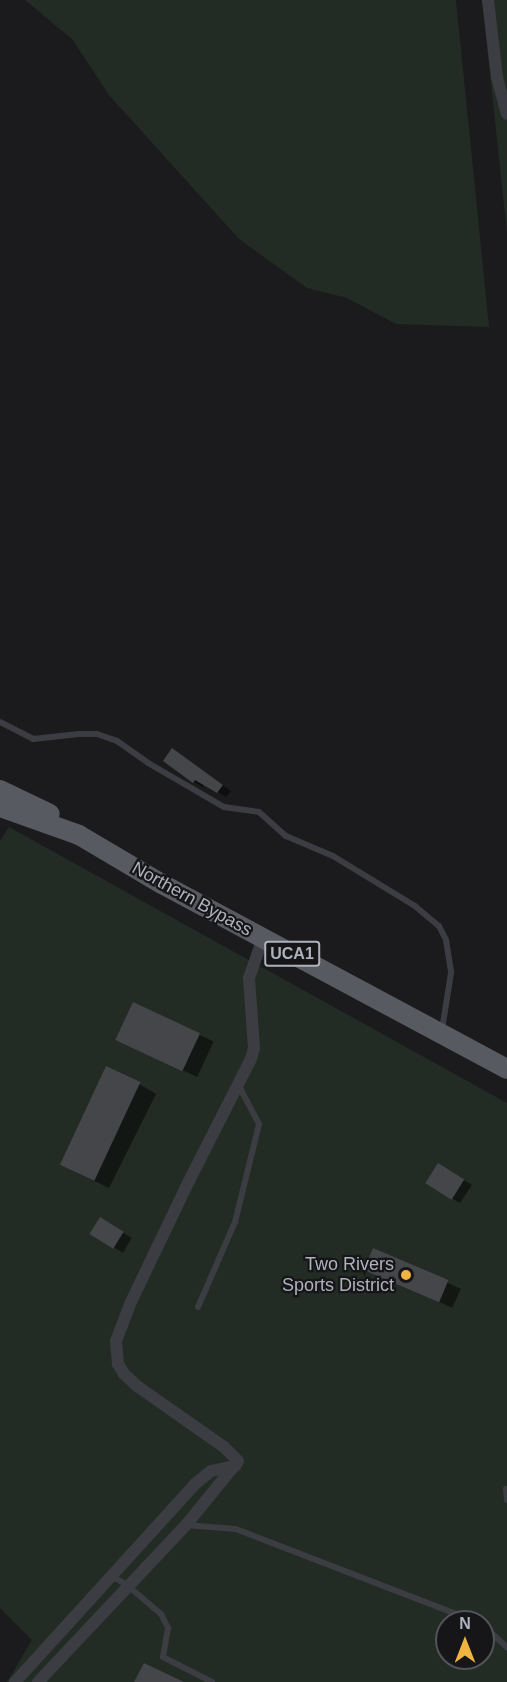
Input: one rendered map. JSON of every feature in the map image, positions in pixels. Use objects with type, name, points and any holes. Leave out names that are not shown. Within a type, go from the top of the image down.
[{"type":"main road","name":"UCA1","points":[[0,790],[55,816],[79,835]]},
{"type":"main road","name":"Northern Bypass","points":[[0,807],[79,835],[162,884],[507,1069]]},
{"type":"street","points":[[489,0],[497,77],[507,114]]},
{"type":"street","points":[[38,1682],[186,1525],[238,1461],[234,1454],[124,1374],[118,1364],[116,1341],[130,1304],[247,1072],[254,1048],[249,978],[263,938]]},
{"type":"street","points":[[15,1682],[195,1484],[212,1471],[235,1466]]},
{"type":"lane","points":[[0,722],[33,739],[98,734],[117,741],[148,763],[224,807],[259,812],[285,836],[333,856],[415,906],[439,926],[446,940],[451,973],[441,1033]]},
{"type":"lane","points":[[198,1307],[235,1222],[259,1124],[238,1086]]},
{"type":"lane","points":[[506,1488],[507,1500]]},
{"type":"lane","points":[[186,1525],[236,1529],[446,1610]]},
{"type":"lane","points":[[110,1575],[127,1585],[161,1614],[168,1628],[162,1657],[212,1682]]},
{"type":"lane","points":[[495,1636],[507,1647]]},
{"type":"shaded area","points":[[25,0],[456,0],[489,327],[396,324],[347,298],[307,288],[239,239],[109,95],[72,39]]},
{"type":"shaded area","points":[[482,0],[507,0],[507,233]]},
{"type":"shaded area","points":[[9,827],[507,1103],[507,1682],[7,1682],[32,1640],[0,1608],[0,841]]},
{"type":"building","points":[[172,748],[223,785],[217,793],[195,780],[193,783],[163,761]]},
{"type":"building","points":[[133,1002],[200,1033],[182,1071],[115,1040]]},
{"type":"building","points":[[106,1066],[140,1082],[94,1181],[60,1165]]},
{"type":"building","points":[[438,1163],[464,1179],[452,1200],[425,1183]]},
{"type":"building","points":[[100,1217],[124,1232],[113,1249],[89,1234]]},
{"type":"building","name":"Two Rivers Sports District","points":[[373,1248],[448,1280],[439,1302],[364,1270]]},
{"type":"building","points":[[144,1663],[184,1682],[134,1682]]},
{"type":"place","name":"Two Rivers Sports District","points":[[406,1275]]}]
